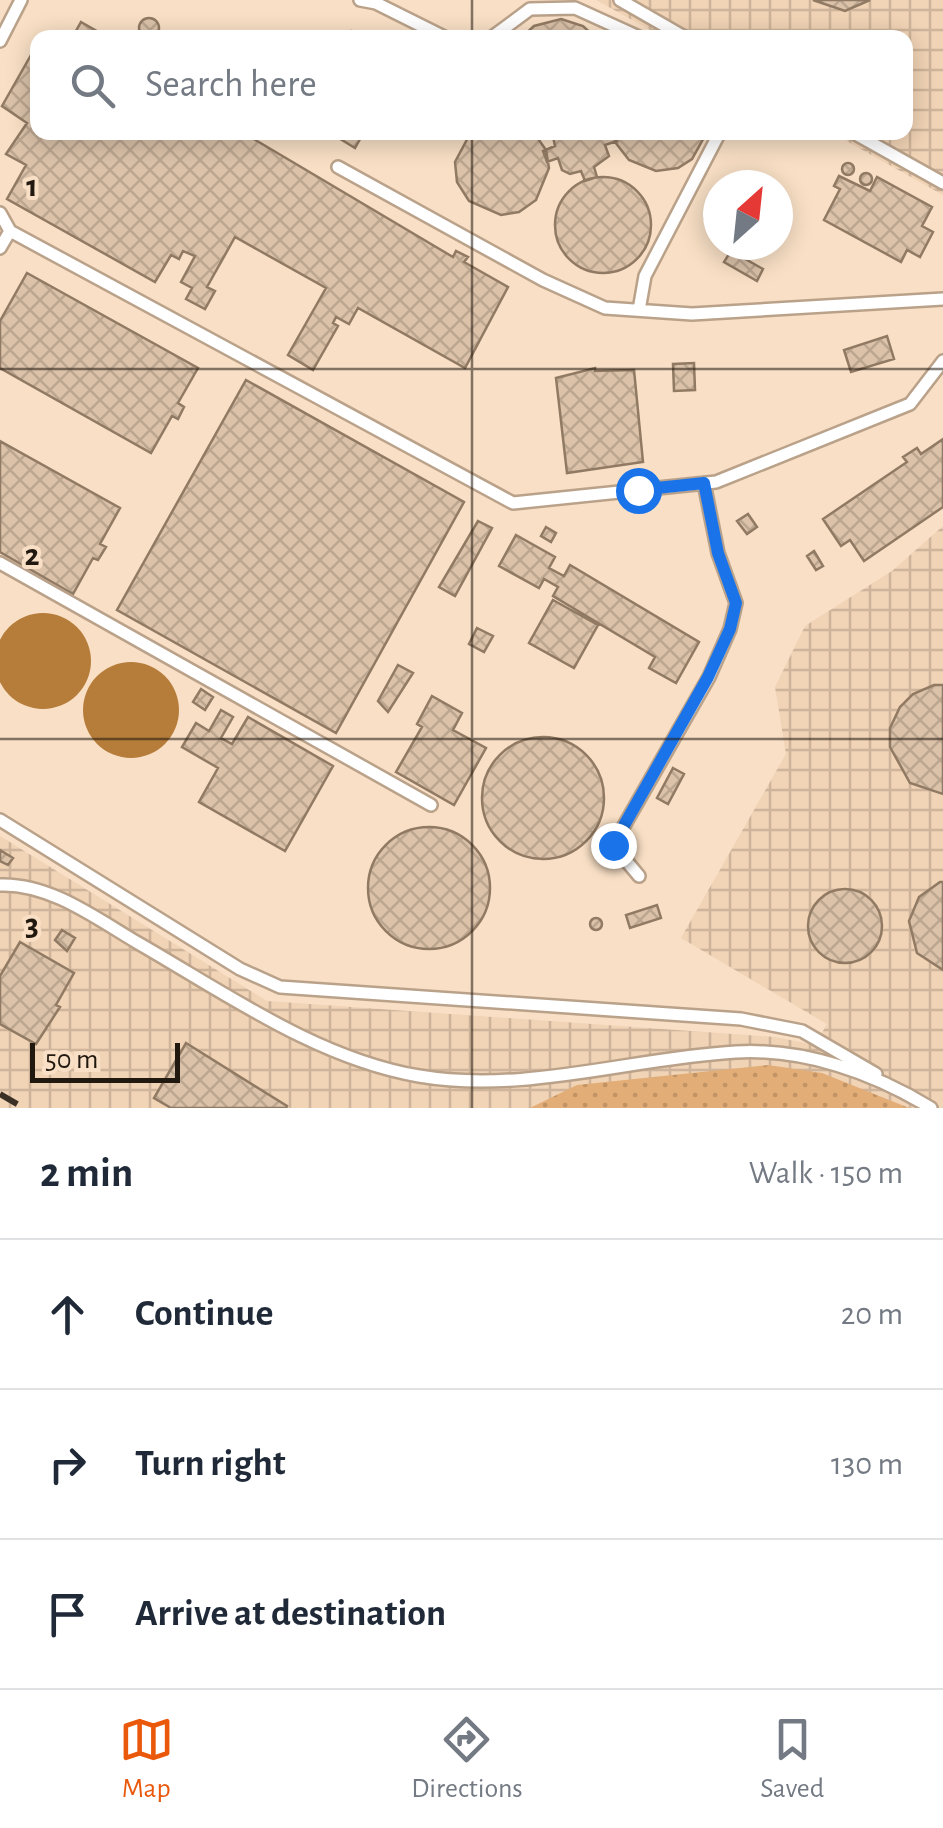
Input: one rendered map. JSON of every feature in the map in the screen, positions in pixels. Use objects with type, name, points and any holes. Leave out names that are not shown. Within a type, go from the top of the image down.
[{"type":"lane","points":[[0,40],[21,0]]},
{"type":"lane","points":[[360,0],[376,3],[430,30]]},
{"type":"lane","points":[[620,0],[672,30]]},
{"type":"lane","points":[[502,30],[530,10],[575,8],[623,30]]},
{"type":"lane","points":[[638,310],[653,259],[716,140]]},
{"type":"lane","points":[[866,140],[943,183]]},
{"type":"lane","points":[[338,167],[543,280],[605,308],[692,314],[943,298]]},
{"type":"lane","points":[[0,213],[10,231],[513,503],[704,483],[910,404],[943,360]]},
{"type":"lane","points":[[0,248],[10,231]]},
{"type":"lane","points":[[639,876],[613,845],[708,677],[736,603],[718,553],[704,483]]},
{"type":"lane","points":[[0,563],[432,805]]},
{"type":"lane","points":[[0,820],[240,968],[280,986],[362,996],[742,1018],[802,1031],[827,1042],[931,1108]]},
{"type":"lane","points":[[0,885],[58,897],[309,1038],[418,1076],[551,1076],[740,1052],[828,1062],[900,1090]]},
{"type":"shaded area","points":[[596,0],[943,0],[943,195],[845,140],[913,140],[913,30],[650,30]]},
{"type":"shaded area","points":[[943,526],[943,1108],[0,1108],[0,836],[267,1001],[775,1037],[815,1045],[827,1024],[681,938],[786,754],[775,687],[805,626],[892,571]]},
{"type":"shaded area","points":[[34,614],[52,614],[69,621],[83,635],[90,652],[90,670],[83,687],[69,701],[52,708],[34,708],[17,701],[-1,679],[-1,643],[3,635],[17,621]]},
{"type":"shaded area","points":[[122,662],[140,662],[158,670],[171,683],[179,710],[176,729],[158,750],[140,758],[122,758],[104,750],[91,737],[83,719],[83,701],[91,683],[104,670]]},
{"type":"shaded area","points":[[768,1065],[822,1073],[909,1108],[530,1108],[577,1085]]},
{"type":"building","points":[[813,0],[870,0],[845,11]]},
{"type":"building","points":[[561,19],[587,30],[530,30]]},
{"type":"building","points":[[142,21],[156,21],[158,30],[140,30]]},
{"type":"building","points":[[81,22],[95,30],[76,30]]},
{"type":"building","points":[[30,57],[30,140],[256,140],[453,257],[456,251],[468,257],[464,262],[508,287],[465,368],[358,308],[349,324],[336,317],[333,323],[338,326],[313,370],[288,355],[326,288],[235,237],[207,287],[215,291],[205,309],[186,299],[192,288],[181,282],[195,256],[183,251],[179,259],[171,255],[155,282],[7,199],[26,165],[6,154],[27,123],[2,106]]},
{"type":"building","points":[[342,140],[360,140],[355,148]]},
{"type":"building","points":[[467,140],[539,140],[546,150],[549,168],[536,200],[519,212],[501,215],[469,201],[457,182],[455,162]]},
{"type":"building","points":[[554,140],[617,141],[605,145],[609,156],[594,167],[597,177],[585,181],[581,171],[570,174],[562,170],[558,158],[547,162],[543,151],[555,146]]},
{"type":"building","points":[[703,140],[692,159],[678,168],[656,171],[629,160],[615,142]]},
{"type":"building","points":[[843,164],[853,164],[853,174],[843,174]]},
{"type":"building","points":[[866,173],[872,179],[866,185],[860,179]]},
{"type":"building","points":[[839,176],[870,191],[877,177],[932,207],[922,226],[933,232],[920,257],[907,250],[901,262],[824,220],[840,189],[834,186]]},
{"type":"building","points":[[603,177],[621,181],[637,191],[647,207],[651,225],[647,243],[637,259],[621,269],[603,273],[585,269],[569,259],[559,243],[555,225],[559,207],[569,191],[585,181]]},
{"type":"building","points":[[747,260],[763,269],[757,281],[724,262]]},
{"type":"building","points":[[27,273],[198,368],[178,403],[184,407],[178,419],[172,416],[151,453],[0,368],[0,321]]},
{"type":"building","points":[[887,336],[894,359],[851,372],[844,350]]},
{"type":"building","points":[[694,363],[695,390],[674,391],[673,364]]},
{"type":"building","points":[[595,368],[634,370],[643,462],[567,473],[556,378]]},
{"type":"building","points":[[246,380],[464,502],[336,733],[117,610]]},
{"type":"building","points":[[943,439],[943,507],[864,561],[850,540],[841,546],[823,519],[907,462],[903,457],[917,448],[921,454]]},
{"type":"building","points":[[0,441],[120,508],[100,544],[106,547],[98,560],[93,558],[73,594],[0,552]]},
{"type":"building","points":[[748,514],[757,527],[747,534],[737,521]]},
{"type":"building","points":[[478,521],[492,528],[455,596],[439,587]]},
{"type":"building","points":[[546,527],[556,533],[551,542],[541,536]]},
{"type":"building","points":[[516,535],[555,557],[549,568],[564,576],[570,565],[699,642],[676,683],[649,668],[655,657],[553,596],[558,587],[544,579],[539,588],[499,566]]},
{"type":"building","points":[[814,551],[823,566],[816,570],[807,556]]},
{"type":"building","points":[[553,600],[598,625],[574,668],[529,643]]},
{"type":"building","points":[[477,628],[493,636],[484,652],[469,644]]},
{"type":"building","points":[[398,665],[413,673],[388,712],[378,701]]},
{"type":"building","points":[[943,685],[943,794],[910,783],[890,747],[890,728],[900,707],[913,694]]},
{"type":"building","points":[[201,689],[213,697],[205,710],[193,702]]},
{"type":"building","points":[[432,696],[462,713],[453,730],[486,748],[454,805],[396,772],[422,727],[417,724]]},
{"type":"building","points":[[221,710],[233,717],[221,738],[232,744],[248,717],[333,766],[285,851],[199,802],[218,768],[182,747],[196,723],[209,731]]},
{"type":"building","points":[[543,737],[566,742],[586,755],[599,775],[604,798],[599,821],[586,841],[566,854],[543,859],[520,854],[500,841],[487,821],[482,798],[487,775],[500,755],[520,742]]},
{"type":"building","points":[[673,768],[684,774],[668,804],[657,798]]},
{"type":"building","points":[[429,827],[452,832],[472,845],[485,865],[490,888],[485,911],[472,931],[452,944],[429,949],[406,944],[386,931],[373,911],[368,888],[373,865],[386,845],[406,832]]},
{"type":"building","points":[[0,850],[13,858],[8,865],[0,861]]},
{"type":"building","points":[[940,882],[943,970],[917,953],[909,921],[919,897]]},
{"type":"building","points":[[845,889],[871,900],[882,926],[871,952],[845,963],[819,952],[808,926],[819,900]]},
{"type":"building","points":[[657,905],[661,918],[630,928],[626,915]]},
{"type":"building","points":[[596,918],[602,924],[596,930],[590,924]]},
{"type":"building","points":[[62,930],[75,938],[67,951],[55,940]]},
{"type":"building","points":[[20,942],[74,973],[56,1005],[60,1007],[36,1044],[0,1024],[0,976]]},
{"type":"building","points":[[186,1043],[286,1108],[171,1108],[154,1098]]},
{"type":"railway","points":[[0,1094],[24,1108]]},
{"type":"route","points":[[613,845],[708,677],[730,629],[736,603],[718,553],[704,483],[638,490]]}]
